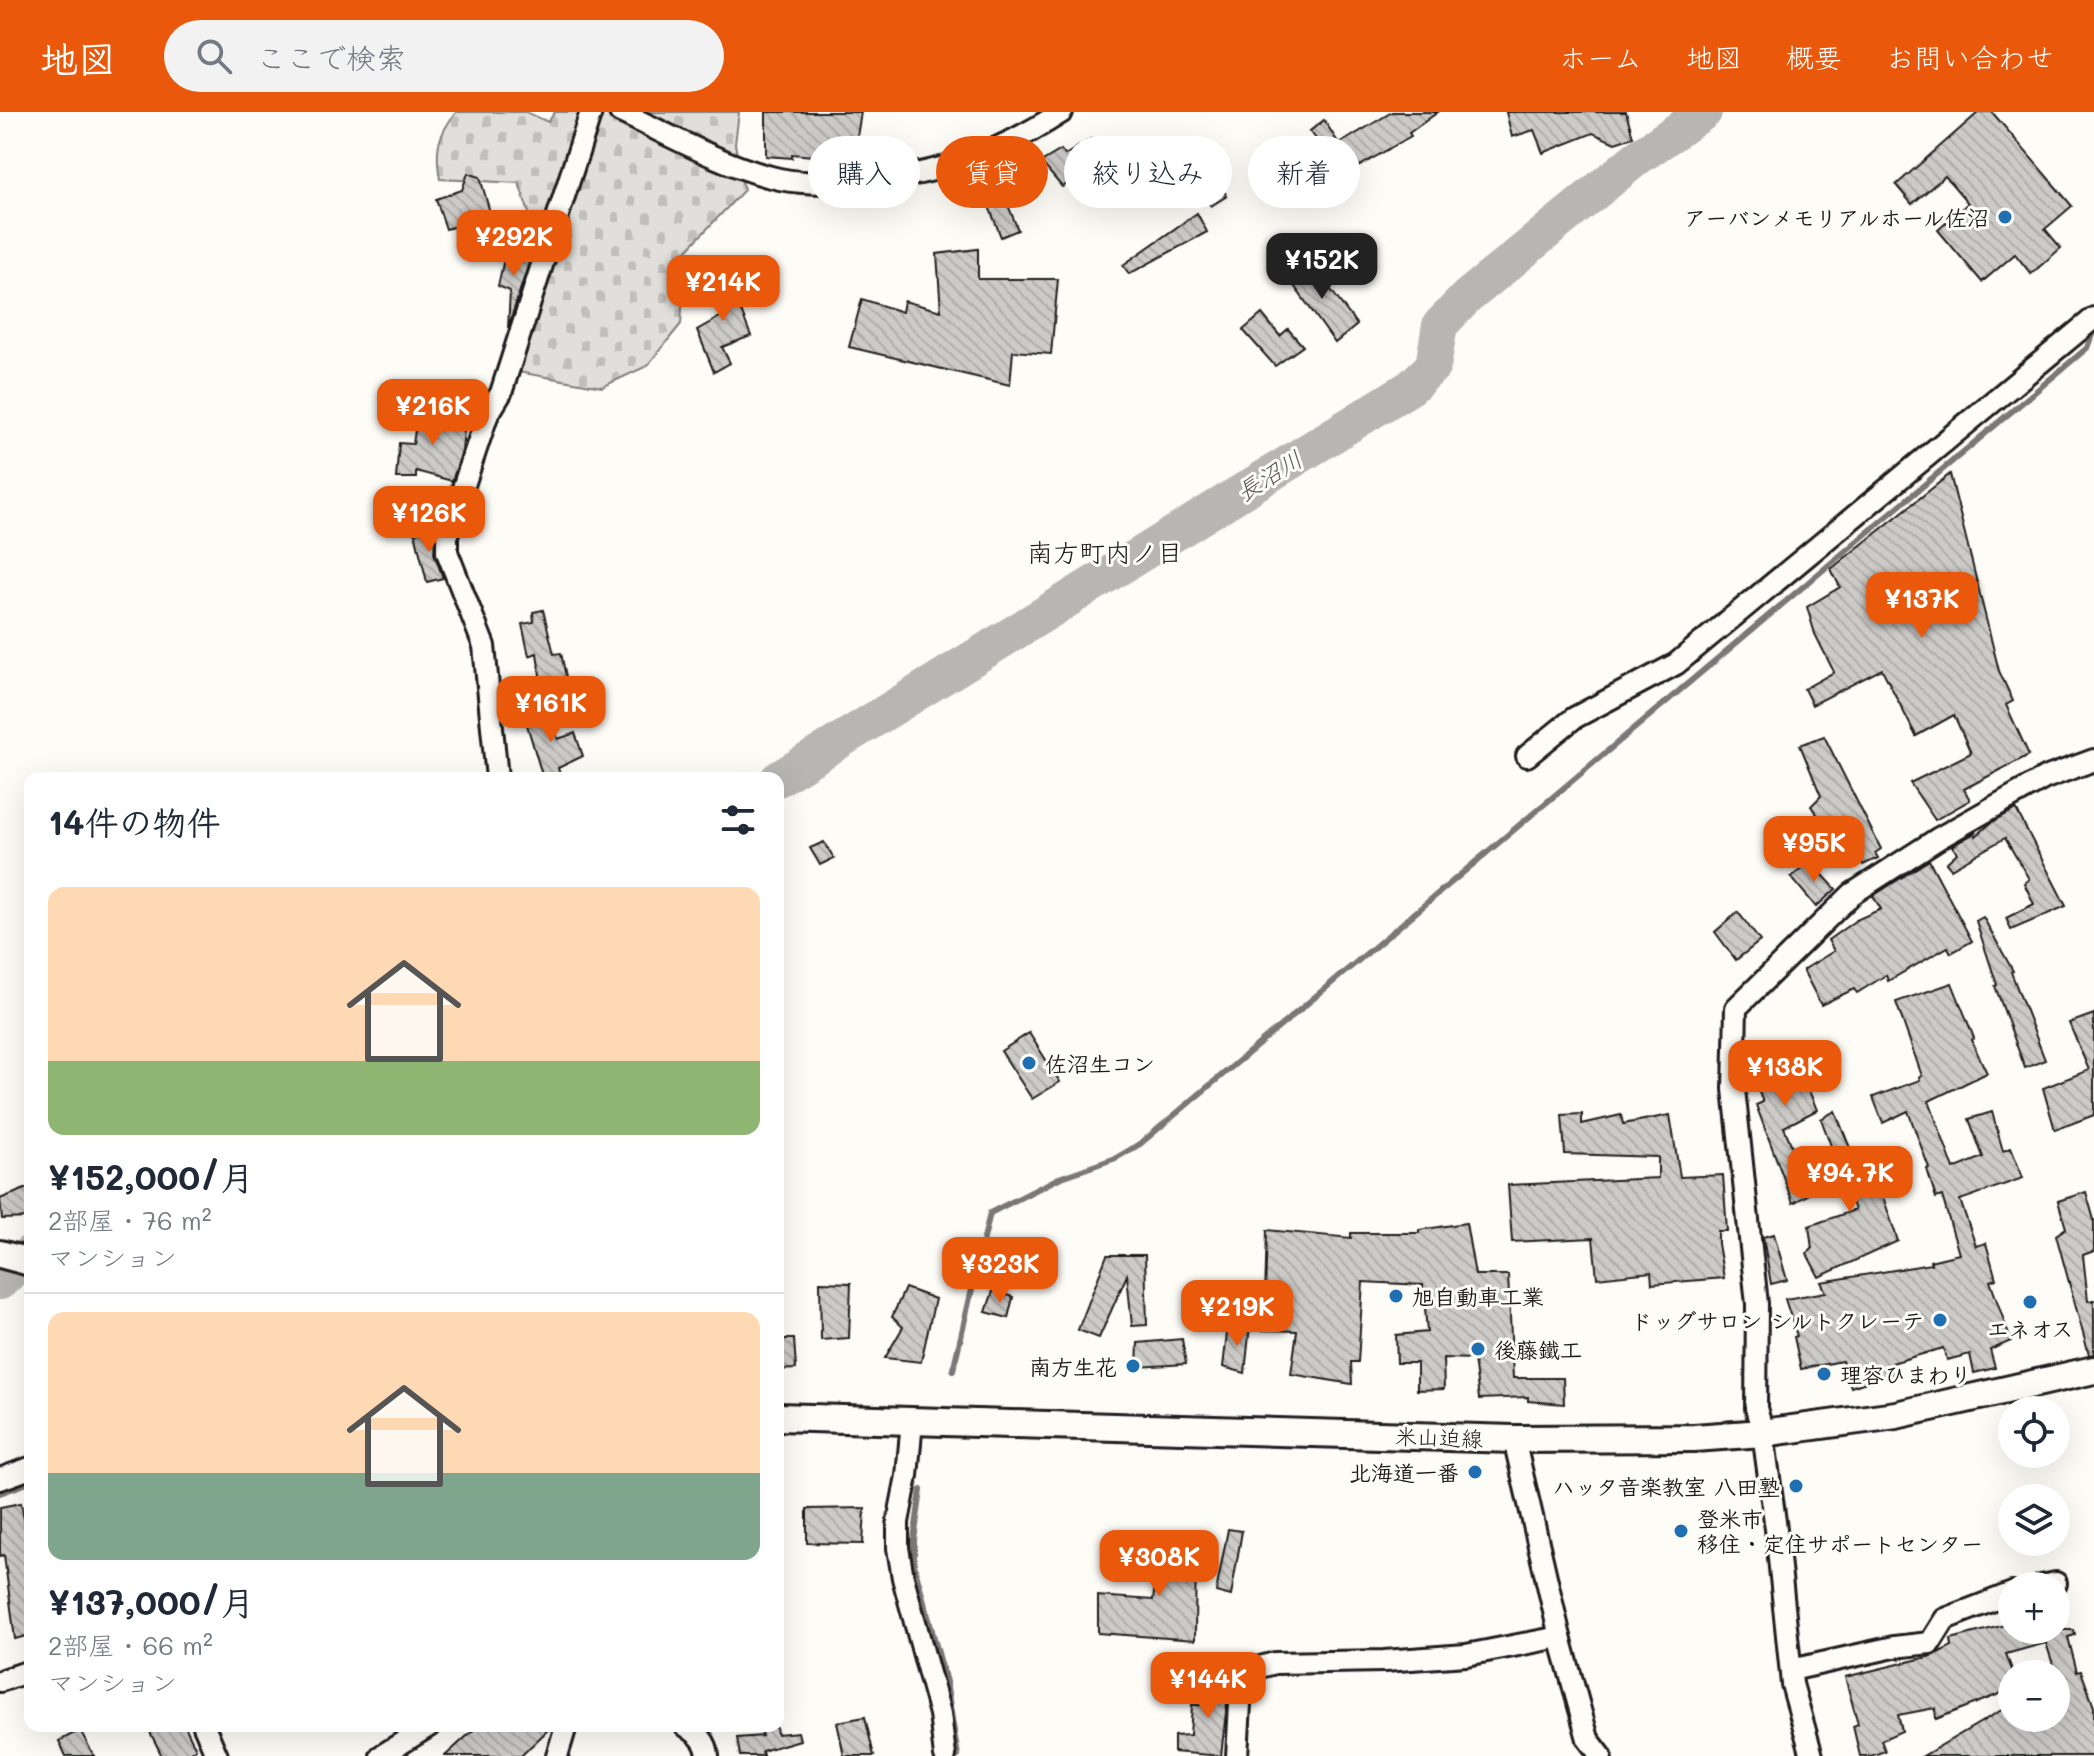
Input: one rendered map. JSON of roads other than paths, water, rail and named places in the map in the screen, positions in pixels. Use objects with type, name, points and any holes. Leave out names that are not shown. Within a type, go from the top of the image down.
[{"type":"main road","name":"米山迫線","points":[[784,1417],[1514,1439],[1694,1438],[1763,1433],[1896,1415],[2094,1370]]},
{"type":"street","points":[[496,772],[484,646],[447,552],[447,536],[487,416],[501,393],[591,112]]},
{"type":"street","points":[[620,112],[746,169],[801,183],[872,180],[940,170],[1006,145],[1062,112]]},
{"type":"street","points":[[1527,756],[1574,718],[1676,664],[2094,318]]},
{"type":"street","points":[[1812,1756],[1795,1699],[1778,1543],[1763,1433],[1756,1408],[1757,1304],[1734,1089],[1736,1008],[1852,894],[1939,838],[2032,786],[2094,760]]},
{"type":"street","points":[[919,1421],[898,1522],[898,1548],[903,1578],[940,1714],[945,1756]]},
{"type":"street","points":[[1514,1439],[1560,1637],[1588,1739],[1601,1756]]},
{"type":"street","points":[[0,1479],[24,1470]]},
{"type":"street","points":[[1791,1670],[1894,1647],[1930,1643],[1945,1619],[1998,1598]]},
{"type":"street","points":[[1237,1756],[1245,1671],[1275,1663],[1384,1661],[1466,1655],[1560,1637]]},
{"type":"street","points":[[0,1681],[24,1673]]},
{"type":"street","points":[[207,1732],[217,1756]]},
{"type":"street","points":[[381,1756],[419,1732]]},
{"type":"street","points":[[557,1756],[564,1732]]},
{"type":"street","points":[[695,1732],[707,1746],[708,1756]]},
{"type":"waterway","name":"長沼川","points":[[784,775],[1411,387],[1433,366],[1440,325],[1467,297],[1637,158],[1704,112]]},
{"type":"waterway","points":[[953,1370],[990,1213],[1059,1178],[1116,1158],[1140,1144],[2087,348],[2094,329]]},
{"type":"waterway","name":"長沼川","points":[[0,1282],[24,1259]]},
{"type":"waterway","points":[[0,1493],[24,1484]]},
{"type":"waterway","points":[[921,1490],[914,1565],[946,1682],[958,1756]]},
{"type":"place","name":"アーバンメモリアルホール佐沼","points":[[2005,217]]},
{"type":"place","name":"佐沼生コン","points":[[1029,1063]]},
{"type":"place","name":"旭自動車工業","points":[[1396,1296]]},
{"type":"place","name":"エネオス","points":[[2030,1302]]},
{"type":"place","name":"ドッグサロン シルトクレーテ","points":[[1940,1320]]},
{"type":"place","name":"後藤鐵工","points":[[1478,1349]]},
{"type":"place","name":"南方生花","points":[[1133,1366]]},
{"type":"place","name":"理容ひまわり","points":[[1824,1374]]},
{"type":"place","name":"北海道一番","points":[[1475,1472]]},
{"type":"place","name":"ハッタ音楽教室 八田塾","points":[[1796,1486]]},
{"type":"place","name":"登米市 移住・定住サポートセンター","points":[[1681,1531]]},
{"type":"district","name":"南方町内ノ目","points":[[1105,552]]}]
